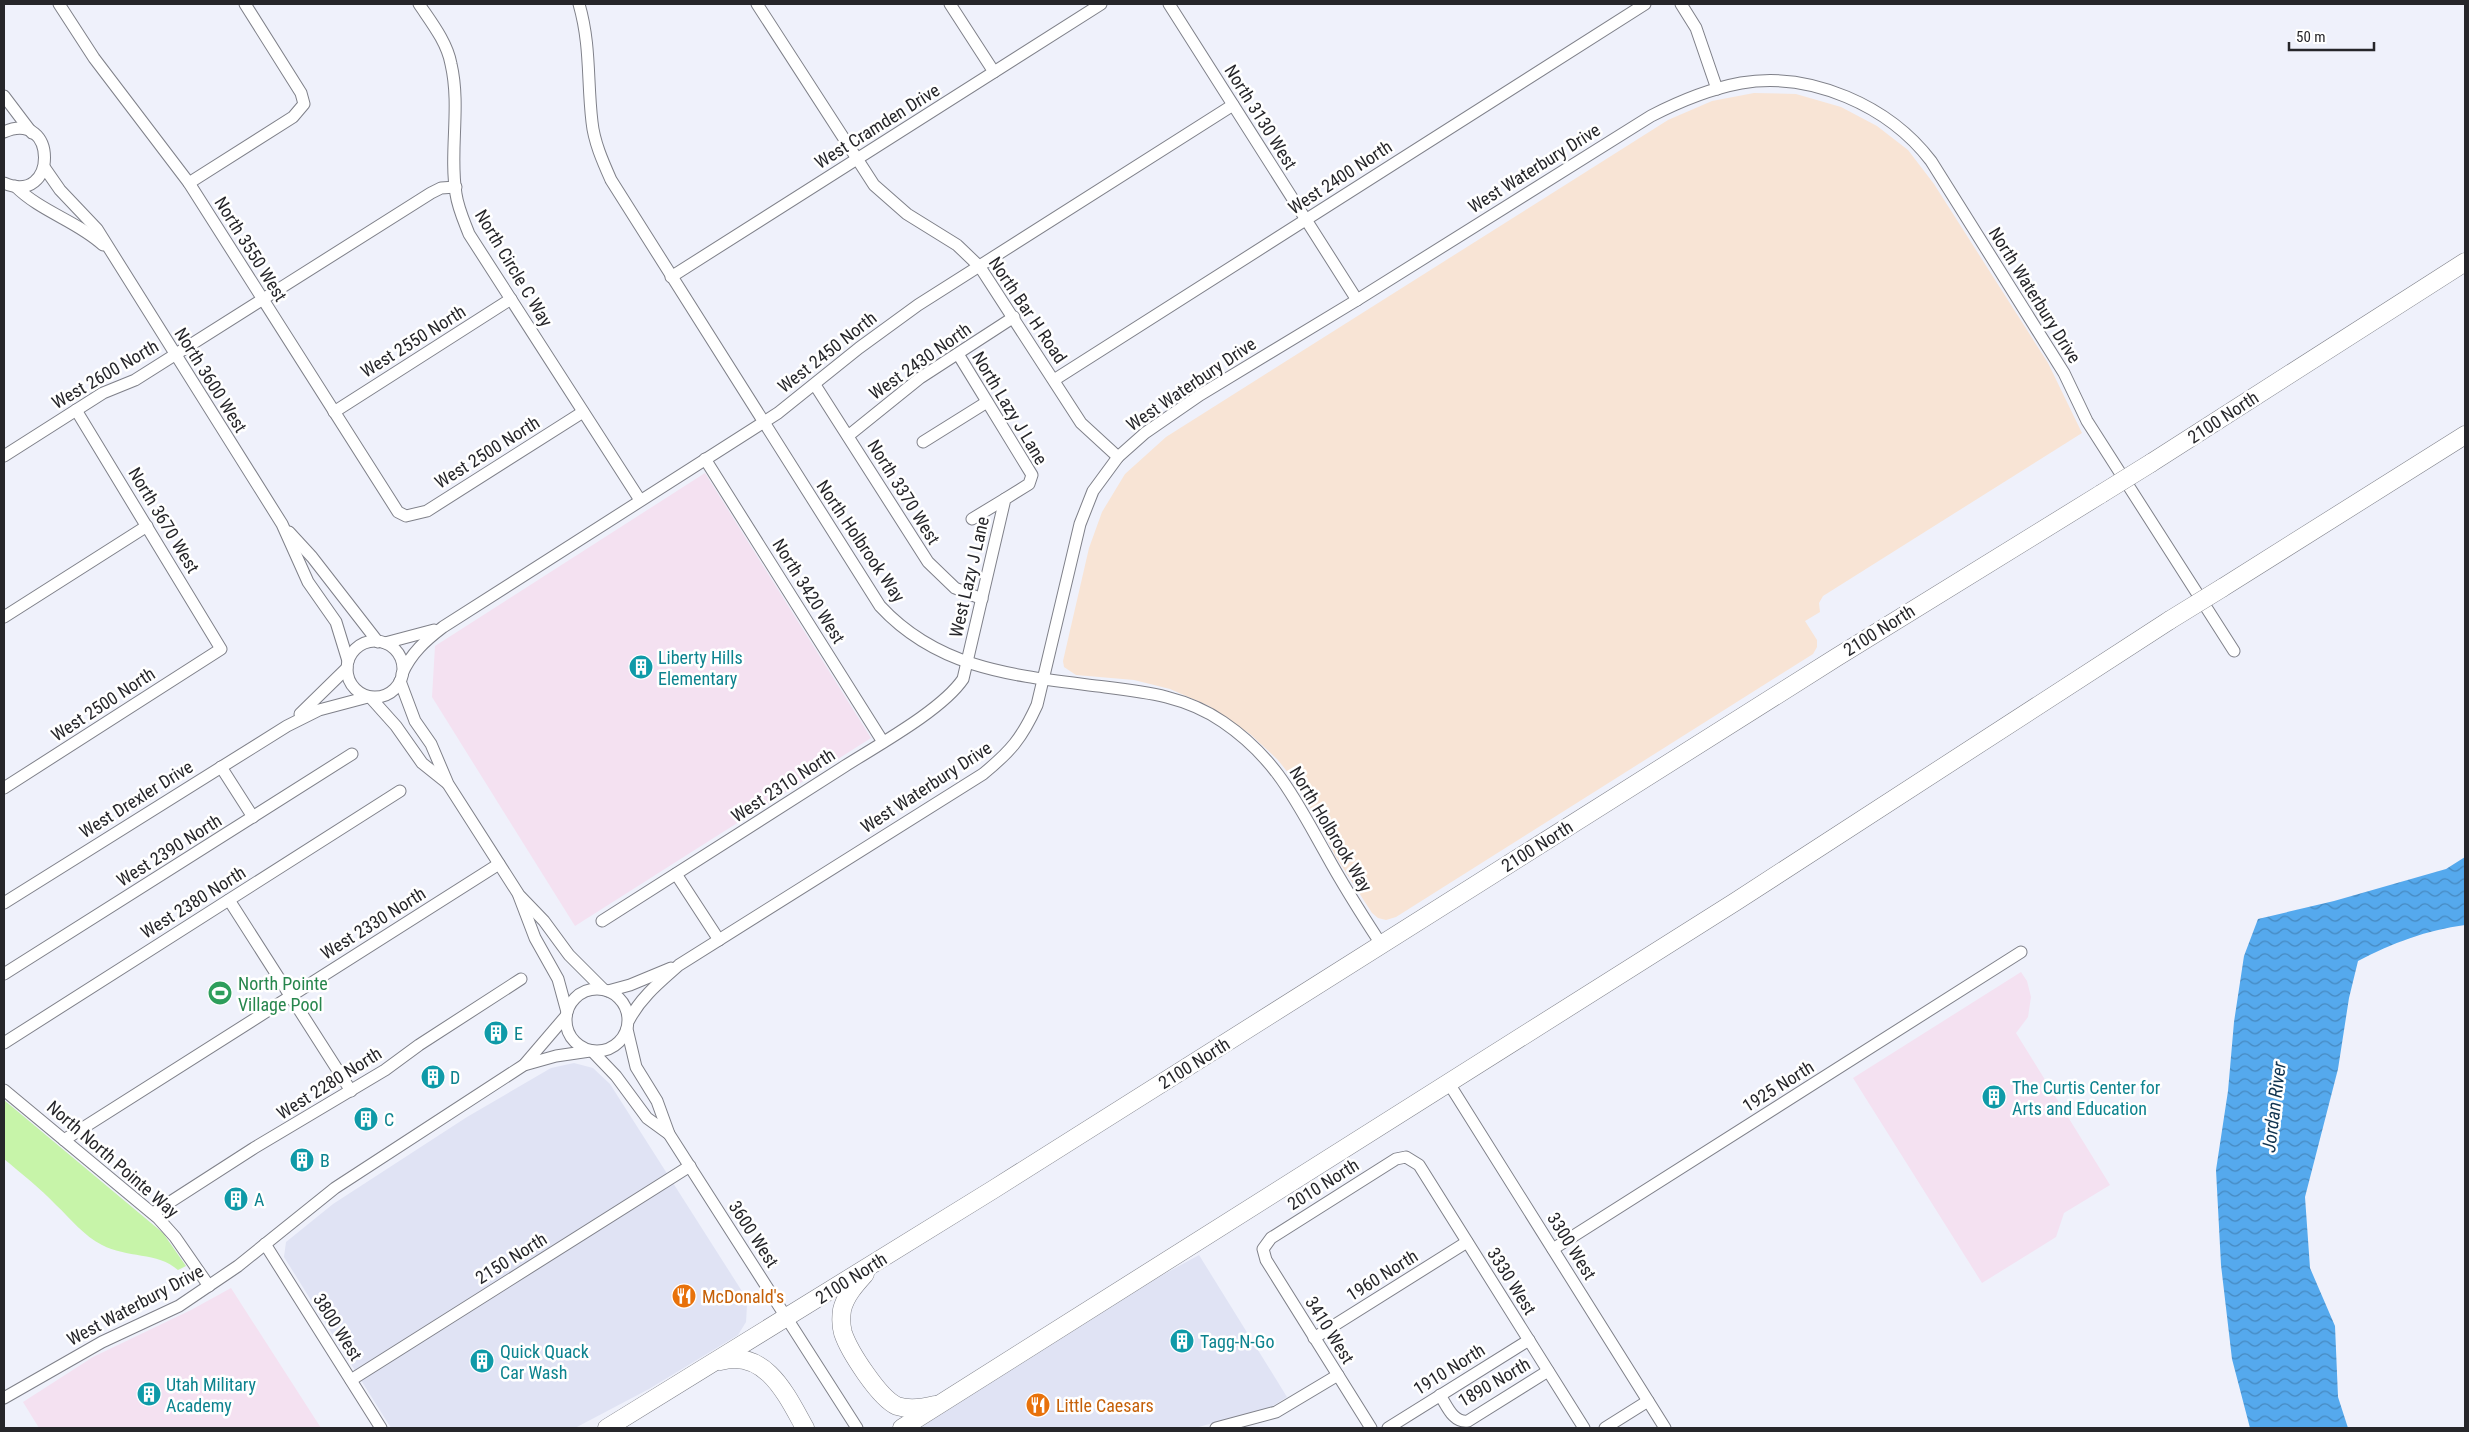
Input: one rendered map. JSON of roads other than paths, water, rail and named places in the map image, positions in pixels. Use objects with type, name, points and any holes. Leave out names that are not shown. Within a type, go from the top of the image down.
[{"type":"highway","name":"2100 North","points":[[607,1428],[876,1263],[1837,656],[2151,463],[2465,262]]},
{"type":"highway","points":[[902,1428],[1726,907],[2170,620],[2465,436]]},
{"type":"highway","points":[[876,1263],[854,1288],[844,1305],[842,1326],[846,1341],[878,1390],[891,1402],[907,1408],[942,1403]]},
{"type":"highway","points":[[717,1362],[741,1359],[755,1362],[766,1369],[775,1379],[806,1428]]},
{"type":"street","name":"North 3550 West","points":[[59,4],[94,58],[189,183],[391,504],[398,512],[406,516]]},
{"type":"street","points":[[189,183],[293,117],[304,104],[301,93],[245,4]]},
{"type":"street","name":"North Circle C Way","points":[[419,4],[436,30],[451,63],[454,81],[456,187],[461,214],[469,234],[640,500]]},
{"type":"street","name":"North Holbrook Way","points":[[579,4],[589,50],[592,122],[596,143],[611,180],[880,606],[907,632],[926,645],[968,663],[1043,679],[1158,694],[1193,706],[1236,731],[1271,764],[1292,791],[1334,869],[1381,944]]},
{"type":"street","name":"North Bar H Road","points":[[757,4],[856,160],[874,185],[889,200],[956,245],[980,267],[1081,423],[1118,457]]},
{"type":"street","points":[[950,4],[994,72]]},
{"type":"street","name":"West Cramden Drive","points":[[671,277],[1101,4]]},
{"type":"street","name":"North 3130 West","points":[[1169,4],[1357,300]]},
{"type":"street","name":"West 2400 North","points":[[1054,380],[1645,4]]},
{"type":"street","points":[[1681,4],[1696,28],[1718,89]]},
{"type":"street","name":"North Waterbury Drive","points":[[1718,89],[1742,83],[1769,81],[1818,88],[1867,106],[1894,123],[1915,142],[1931,161],[2054,357],[2087,421],[2234,650]]},
{"type":"street","name":"West Waterbury Drive","points":[[628,1025],[636,1006],[652,988],[679,965],[983,774],[1009,754],[1026,730],[1037,705],[1080,524],[1093,491],[1118,457],[1145,433],[1200,395],[1357,300],[1651,116],[1677,103],[1718,89]]},
{"type":"street","points":[[4,96],[32,133]]},
{"type":"street","name":"West 2450 North","points":[[401,677],[408,661],[418,648],[443,626],[763,422],[815,385],[890,324],[1233,105]]},
{"type":"street","points":[[4,132],[20,128],[32,133],[40,139],[46,157],[44,167],[33,182],[7,185]]},
{"type":"street","name":"North 3600 West","points":[[44,167],[60,190],[97,229],[110,254],[282,524],[308,582],[336,622],[348,665]]},
{"type":"street","name":"North 3600 West","points":[[7,185],[44,209],[90,234],[110,254]]},
{"type":"street","name":"West 2600 North","points":[[4,456],[103,393],[135,380],[430,193],[442,188],[456,187]]},
{"type":"street","name":"West 2550 North","points":[[334,412],[511,299]]},
{"type":"street","name":"West 2430 North","points":[[848,436],[920,378],[1014,317]]},
{"type":"street","name":"North Lazy J Lane","points":[[958,354],[1031,471],[1032,480]]},
{"type":"street","name":"North 3370 West","points":[[815,385],[928,562],[955,588],[982,599]]},
{"type":"street","points":[[923,442],[987,402]]},
{"type":"street","name":"North 3670 West","points":[[76,410],[221,649]]},
{"type":"street","name":"West 2500 North","points":[[406,516],[427,511],[584,412]]},
{"type":"street","name":"North 3420 West","points":[[705,459],[883,742]]},
{"type":"street","name":"West Lazy J Lane","points":[[972,519],[1025,487],[1032,480]]},
{"type":"street","name":"West Lazy J Lane","points":[[968,663],[1005,500]]},
{"type":"street","name":"North 3600 West","points":[[282,524],[312,557],[381,642]]},
{"type":"street","points":[[4,617],[147,526]]},
{"type":"street","name":"West 2450 North","points":[[381,642],[402,640],[443,626]]},
{"type":"street","points":[[448,784],[422,762],[396,726],[369,697],[351,683],[348,665],[357,648],[363,644],[381,642],[397,652],[402,666],[401,677],[415,721],[431,744],[448,784],[519,895],[544,920],[569,955],[606,990],[623,1002],[636,1067],[657,1101],[669,1134]]},
{"type":"street","name":"West 2500 North","points":[[4,788],[221,649]]},
{"type":"street","name":"West 2310 North","points":[[602,921],[941,703],[956,690],[963,679],[968,663]]},
{"type":"street","name":"West Drexler Drive","points":[[287,726],[324,694],[348,665]]},
{"type":"street","points":[[369,697],[383,696],[390,692],[401,677]]},
{"type":"street","name":"West Drexler Drive","points":[[4,903],[287,726],[319,710],[369,697]]},
{"type":"street","name":"West 2390 North","points":[[4,974],[352,754]]},
{"type":"street","points":[[221,767],[253,817]]},
{"type":"street","name":"West 2380 North","points":[[4,1043],[400,792]]},
{"type":"street","name":"West 2330 North","points":[[64,1140],[499,864]]},
{"type":"street","points":[[676,874],[719,940]]},
{"type":"street","points":[[519,895],[535,938],[559,982],[568,1034],[574,1042],[591,1051],[616,1076],[647,1118],[669,1134]]},
{"type":"street","points":[[229,900],[351,1091]]},
{"type":"street","name":"1925 North","points":[[1553,1249],[2002,966],[2021,952]]},
{"type":"street","name":"West Waterbury Drive","points":[[606,990],[630,986],[679,965]]},
{"type":"street","name":"West 2280 North","points":[[152,1214],[254,1148],[351,1091],[521,979]]},
{"type":"street","points":[[566,1014],[574,999],[581,993],[590,990],[606,990]]},
{"type":"street","name":"West Waterbury Drive","points":[[524,1065],[566,1014]]},
{"type":"street","points":[[591,1051],[609,1050],[617,1045],[628,1025]]},
{"type":"street","name":"West Waterbury Drive","points":[[4,1398],[102,1342],[179,1306],[265,1244],[335,1188],[524,1065],[556,1056],[591,1051]]},
{"type":"street","name":"3300 West","points":[[1448,1082],[1665,1428]]},
{"type":"street","name":"North North Pointe Way","points":[[4,1090],[152,1214],[175,1237],[209,1286]]},
{"type":"street","name":"3600 West","points":[[669,1134],[857,1428]]},
{"type":"street","name":"3330 West","points":[[1406,1157],[1419,1164],[1584,1428]]},
{"type":"street","name":"2010 North","points":[[1263,1249],[1271,1238],[1396,1159],[1406,1157]]},
{"type":"street","name":"2150 North","points":[[351,1380],[690,1166]]},
{"type":"street","name":"1960 North","points":[[1314,1338],[1468,1242]]},
{"type":"street","name":"3800 West","points":[[265,1244],[381,1428]]},
{"type":"street","name":"3410 West","points":[[1263,1249],[1266,1260],[1371,1428]]},
{"type":"street","name":"1910 North","points":[[1388,1428],[1529,1340]]},
{"type":"street","name":"1890 North","points":[[1440,1395],[1454,1417],[1461,1421],[1468,1421],[1548,1371]]},
{"type":"street","points":[[1216,1428],[1276,1412],[1338,1375]]},
{"type":"street","points":[[1605,1428],[1648,1401]]},
{"type":"water","name":"Jordan River","points":[[2465,857],[2465,925],[2437,930],[2410,938],[2358,961],[2349,998],[2338,1069],[2305,1197],[2310,1268],[2335,1326],[2338,1397],[2348,1428],[2250,1428],[2232,1359],[2221,1265],[2216,1170],[2228,1091],[2234,1022],[2244,956],[2258,919],[2334,901],[2446,869]]},
{"type":"water","name":"North Pointe Village Pool","points":[[218,983],[227,984],[223,1004],[214,1002]]},
{"type":"place","name":"Liberty Hills Elementary","points":[[641,667]]},
{"type":"place","name":"North Pointe Village Pool","points":[[220,993]]},
{"type":"place","name":"E","points":[[496,1033]]},
{"type":"place","name":"D","points":[[433,1077]]},
{"type":"place","name":"The Curtis Center for Arts and Education","points":[[1994,1097]]},
{"type":"place","name":"C","points":[[366,1119]]},
{"type":"place","name":"B","points":[[302,1160]]},
{"type":"place","name":"A","points":[[236,1199]]},
{"type":"place","name":"McDonald's","points":[[684,1296]]},
{"type":"place","name":"Tagg-N-Go","points":[[1182,1341]]},
{"type":"place","name":"Quick Quack Car Wash","points":[[482,1361]]},
{"type":"place","name":"Utah Military Academy","points":[[149,1394]]},
{"type":"place","name":"Little Caesars","points":[[1038,1405]]}]
